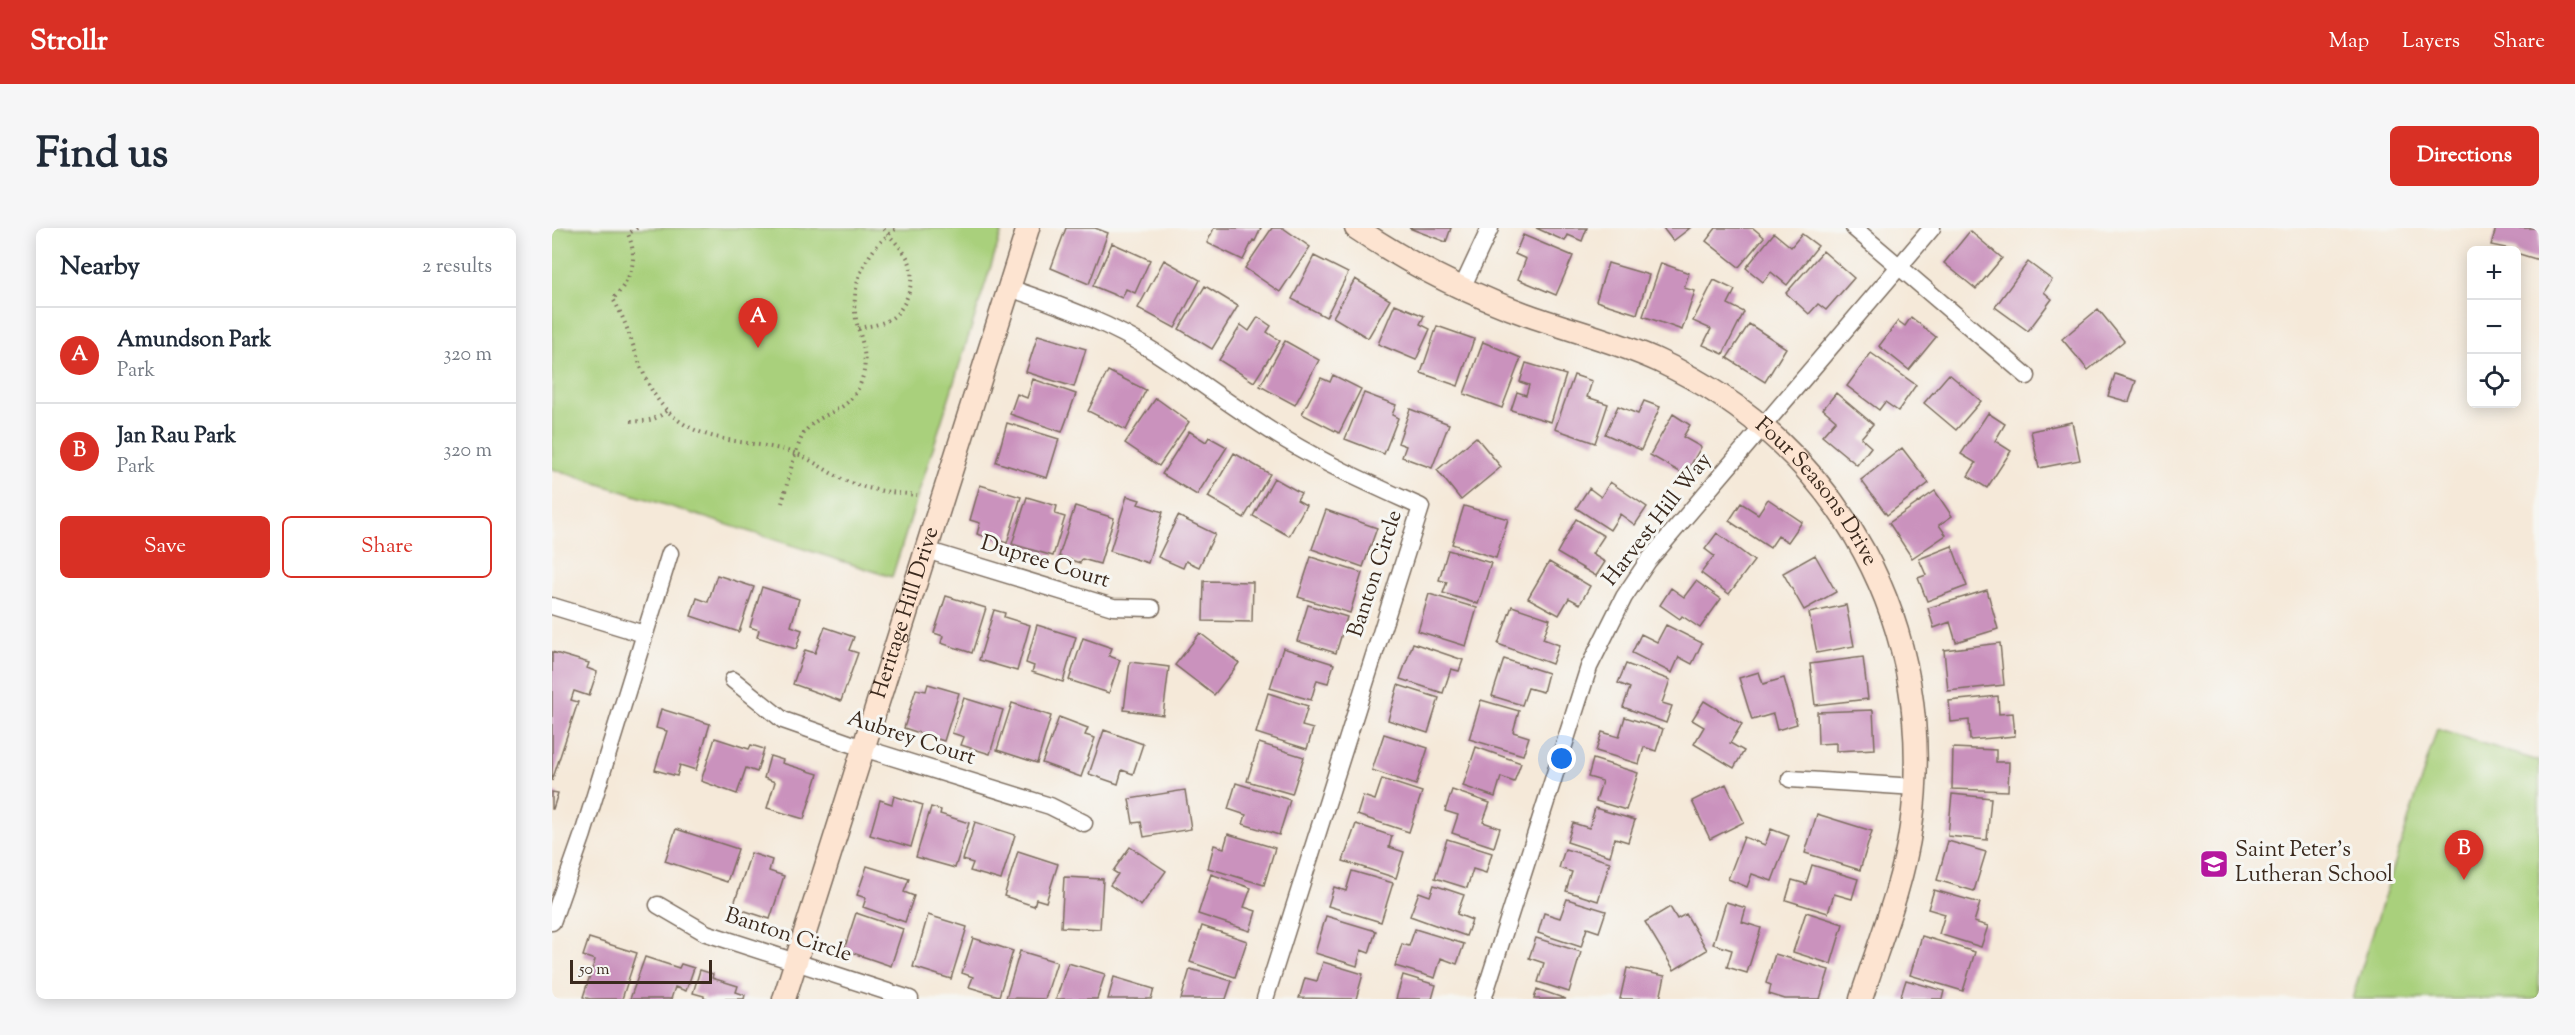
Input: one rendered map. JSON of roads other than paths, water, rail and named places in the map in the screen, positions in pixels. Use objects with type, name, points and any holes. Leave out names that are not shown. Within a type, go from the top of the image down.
[{"type":"street","name":"Heritage Hill Drive","points":[[784,999],[1028,228]]},
{"type":"street","name":"Four Seasons Drive","points":[[1356,228],[1410,261],[1462,288],[1524,314],[1657,360],[1704,384],[1763,427],[1814,476],[1845,519],[1884,592],[1902,646],[1914,709],[1916,787],[1911,830],[1903,866],[1861,999]]},
{"type":"street","points":[[1462,288],[1490,228]]},
{"type":"street","points":[[1854,228],[2027,376]]},
{"type":"street","name":"Harvest Hill Way","points":[[1483,999],[1589,667],[1606,628],[1624,597],[1648,561],[1932,228]]},
{"type":"street","name":"Banton Circle","points":[[1009,288],[1066,307],[1112,328],[1157,353],[1286,440],[1348,474],[1421,507],[1265,999]]},
{"type":"street","name":"Dupree Court","points":[[926,550],[1113,607],[1152,608]]},
{"type":"street","points":[[552,922],[583,834],[670,553]]},
{"type":"street","points":[[552,606],[644,634]]},
{"type":"street","name":"Aubrey Court","points":[[733,680],[783,720],[863,748],[1050,806],[1084,823]]},
{"type":"street","points":[[1790,779],[1916,787]]},
{"type":"street","name":"Banton Circle","points":[[658,905],[706,933],[910,999]]},
{"type":"place","name":"Amundson Park","points":[[758,348]]},
{"type":"place","name":"Saint Peter's Lutheran School","points":[[2214,864]]},
{"type":"place","name":"Jan Rau Park","points":[[2464,880]]}]
